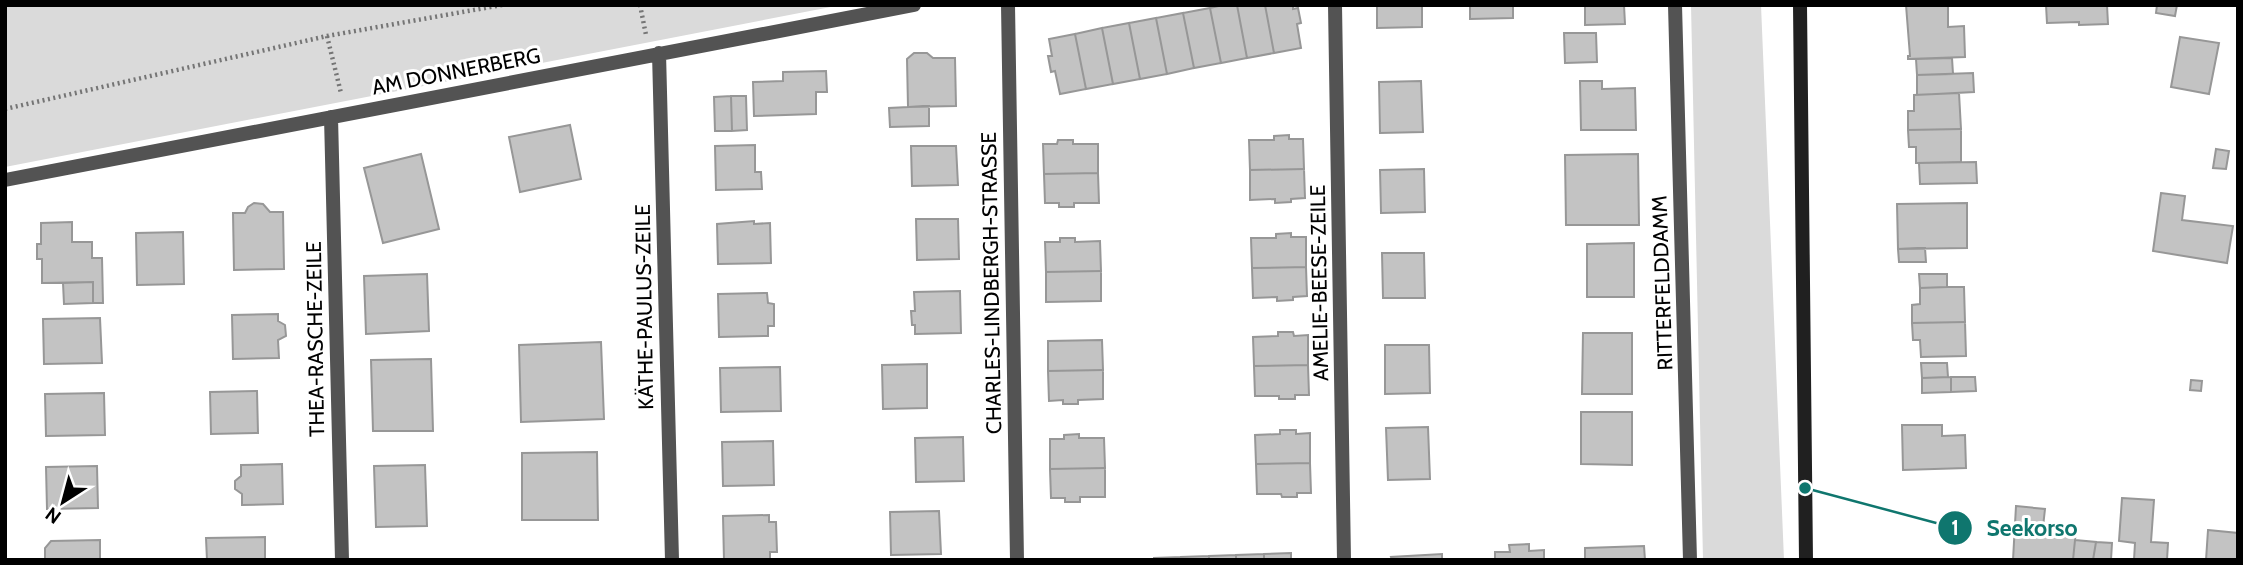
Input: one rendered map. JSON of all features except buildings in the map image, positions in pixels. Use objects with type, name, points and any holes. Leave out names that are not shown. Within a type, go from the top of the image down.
[{"type":"main road","points":[[1800,5],[1806,560]]},
{"type":"street","name":"AM DONNERBERG","points":[[5,180],[914,5]]},
{"type":"street","name":"CHARLES-LINDBERGH-STRASSE","points":[[1008,5],[1017,560]]},
{"type":"street","name":"AMELIE-BEESE-ZEILE","points":[[1335,5],[1344,560]]},
{"type":"street","name":"RITTERFELDDAMM","points":[[1675,5],[1690,560]]},
{"type":"street","name":"KÄTHE-PAULUS-ZEILE","points":[[659,53],[672,560]]},
{"type":"street","name":"THEA-RASCHE-ZEILE","points":[[331,117],[342,560]]},
{"type":"path","points":[[5,109],[327,36],[502,5]]},
{"type":"path","points":[[327,36],[346,114]]},
{"type":"shaded area","points":[[5,5],[841,5],[5,167]]},
{"type":"shaded area","points":[[1691,5],[1761,5],[1784,560],[1703,560]]},
{"type":"place","name":"Seekorso","points":[[1805,488]]}]
